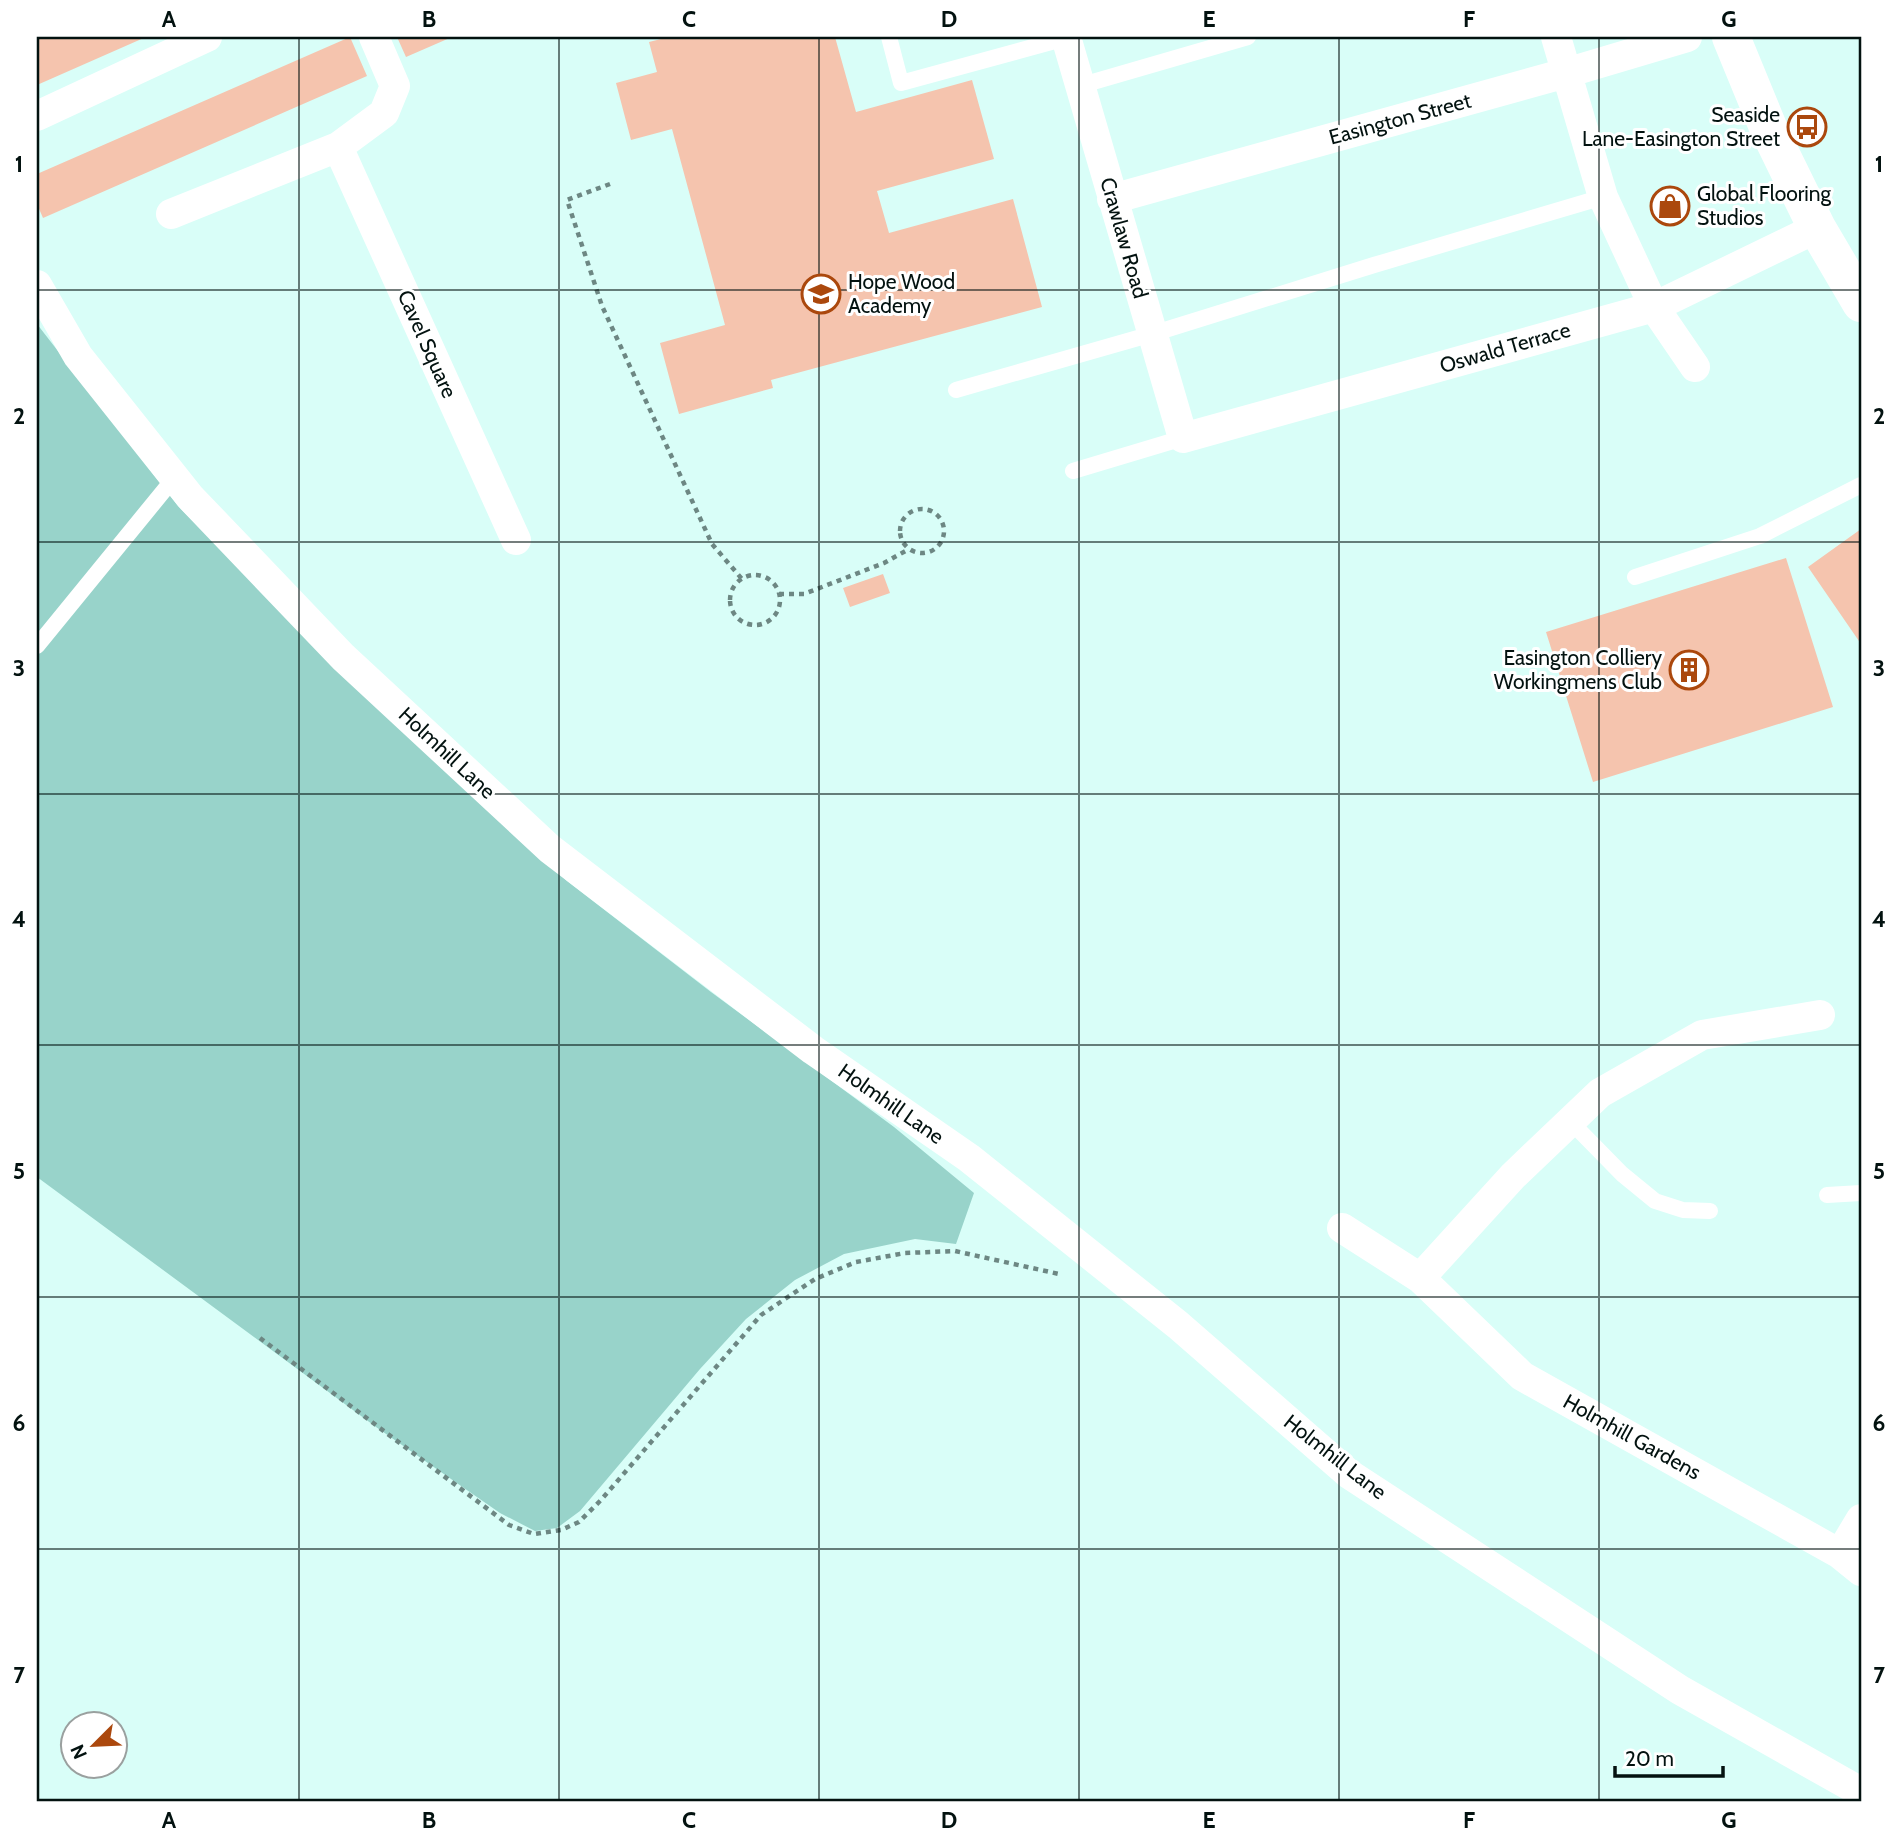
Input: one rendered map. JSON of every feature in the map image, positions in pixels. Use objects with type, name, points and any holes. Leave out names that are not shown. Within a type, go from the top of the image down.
[{"type":"main road","points":[[1731,37],[1770,132],[1817,228],[1861,303]]},
{"type":"street","points":[[37,116],[207,37]]},
{"type":"street","points":[[171,215],[338,147],[384,113],[395,86],[374,37]]},
{"type":"street","name":"Crawlaw Road","points":[[1066,37],[1183,438]]},
{"type":"street","points":[[1556,37],[1603,197],[1654,307],[1695,367]]},
{"type":"street","name":"Easington Street","points":[[1112,199],[1687,37]]},
{"type":"street","name":"Cavel Square","points":[[338,147],[516,540]]},
{"type":"street","name":"Oswald Terrace","points":[[1183,438],[1654,307],[1817,228]]},
{"type":"street","name":"Holmhill Lane","points":[[37,285],[79,356],[190,497],[343,657],[550,849],[813,1050],[969,1158],[1178,1325],[1349,1474],[1679,1690],[1861,1792]]},
{"type":"street","points":[[1420,1278],[1513,1176],[1600,1093],[1702,1035],[1820,1015]]},
{"type":"street","name":"Holmhill Gardens","points":[[1342,1228],[1420,1278],[1522,1376],[1851,1562]]},
{"type":"street","points":[[1851,1562],[1861,1519]]},
{"type":"lane","points":[[889,37],[901,83],[1066,37]]},
{"type":"lane","points":[[1079,86],[1248,37]]},
{"type":"lane","points":[[956,390],[1152,334],[1603,197]]},
{"type":"lane","points":[[1073,471],[1183,438]]},
{"type":"lane","points":[[37,646],[174,477]]},
{"type":"lane","points":[[1635,577],[1760,536],[1861,485]]},
{"type":"lane","points":[[1570,1121],[1622,1174],[1655,1201],[1684,1210],[1710,1211]]},
{"type":"lane","points":[[1828,1195],[1861,1193]]},
{"type":"path","points":[[610,184],[567,200],[602,306],[712,544],[742,579]]},
{"type":"path","points":[[779,594],[804,594],[884,563],[909,550],[929,552],[938,547],[945,529],[942,519],[935,512],[926,508],[916,509],[907,514],[901,522],[900,533],[909,550]]},
{"type":"path","points":[[753,576],[774,584],[779,594],[775,615],[766,623],[745,623],[736,617],[731,607],[730,596],[734,586],[742,579],[753,576]]},
{"type":"path","points":[[260,1338],[509,1525],[534,1534],[561,1530],[579,1522],[761,1315],[815,1279],[856,1262],[905,1253],[956,1251],[1068,1276]]},
{"type":"green space","points":[[37,324],[178,506],[369,698],[567,881],[711,992],[894,1127],[974,1193],[956,1244],[915,1239],[844,1254],[795,1280],[746,1319],[580,1511],[557,1528],[535,1531],[500,1513],[376,1427],[37,1177]]},
{"type":"building","points":[[146,37],[37,85],[37,38]]},
{"type":"building","points":[[350,37],[367,76],[43,218],[37,204],[37,174]]},
{"type":"building","points":[[397,37],[452,37],[406,57]]},
{"type":"building","points":[[669,37],[835,37],[856,112],[972,80],[994,159],[877,191],[889,233],[1013,199],[1042,307],[771,380],[773,388],[679,414],[660,343],[725,325],[672,129],[631,140],[616,83],[657,72],[649,42]]},
{"type":"building","points":[[1861,529],[1861,644],[1808,567]]},
{"type":"building","name":"Easington Colliery Workingmens Club","points":[[1786,558],[1833,707],[1593,782],[1546,632]]},
{"type":"building","points":[[883,574],[890,593],[850,607],[843,588]]},
{"type":"place","name":"Seaside Lane-Easington Street","points":[[1807,127]]},
{"type":"place","name":"Global Flooring Studios","points":[[1670,206]]},
{"type":"place","name":"Hope Wood Academy","points":[[821,294]]},
{"type":"place","name":"Easington Colliery Workingmens Club","points":[[1689,670]]}]
